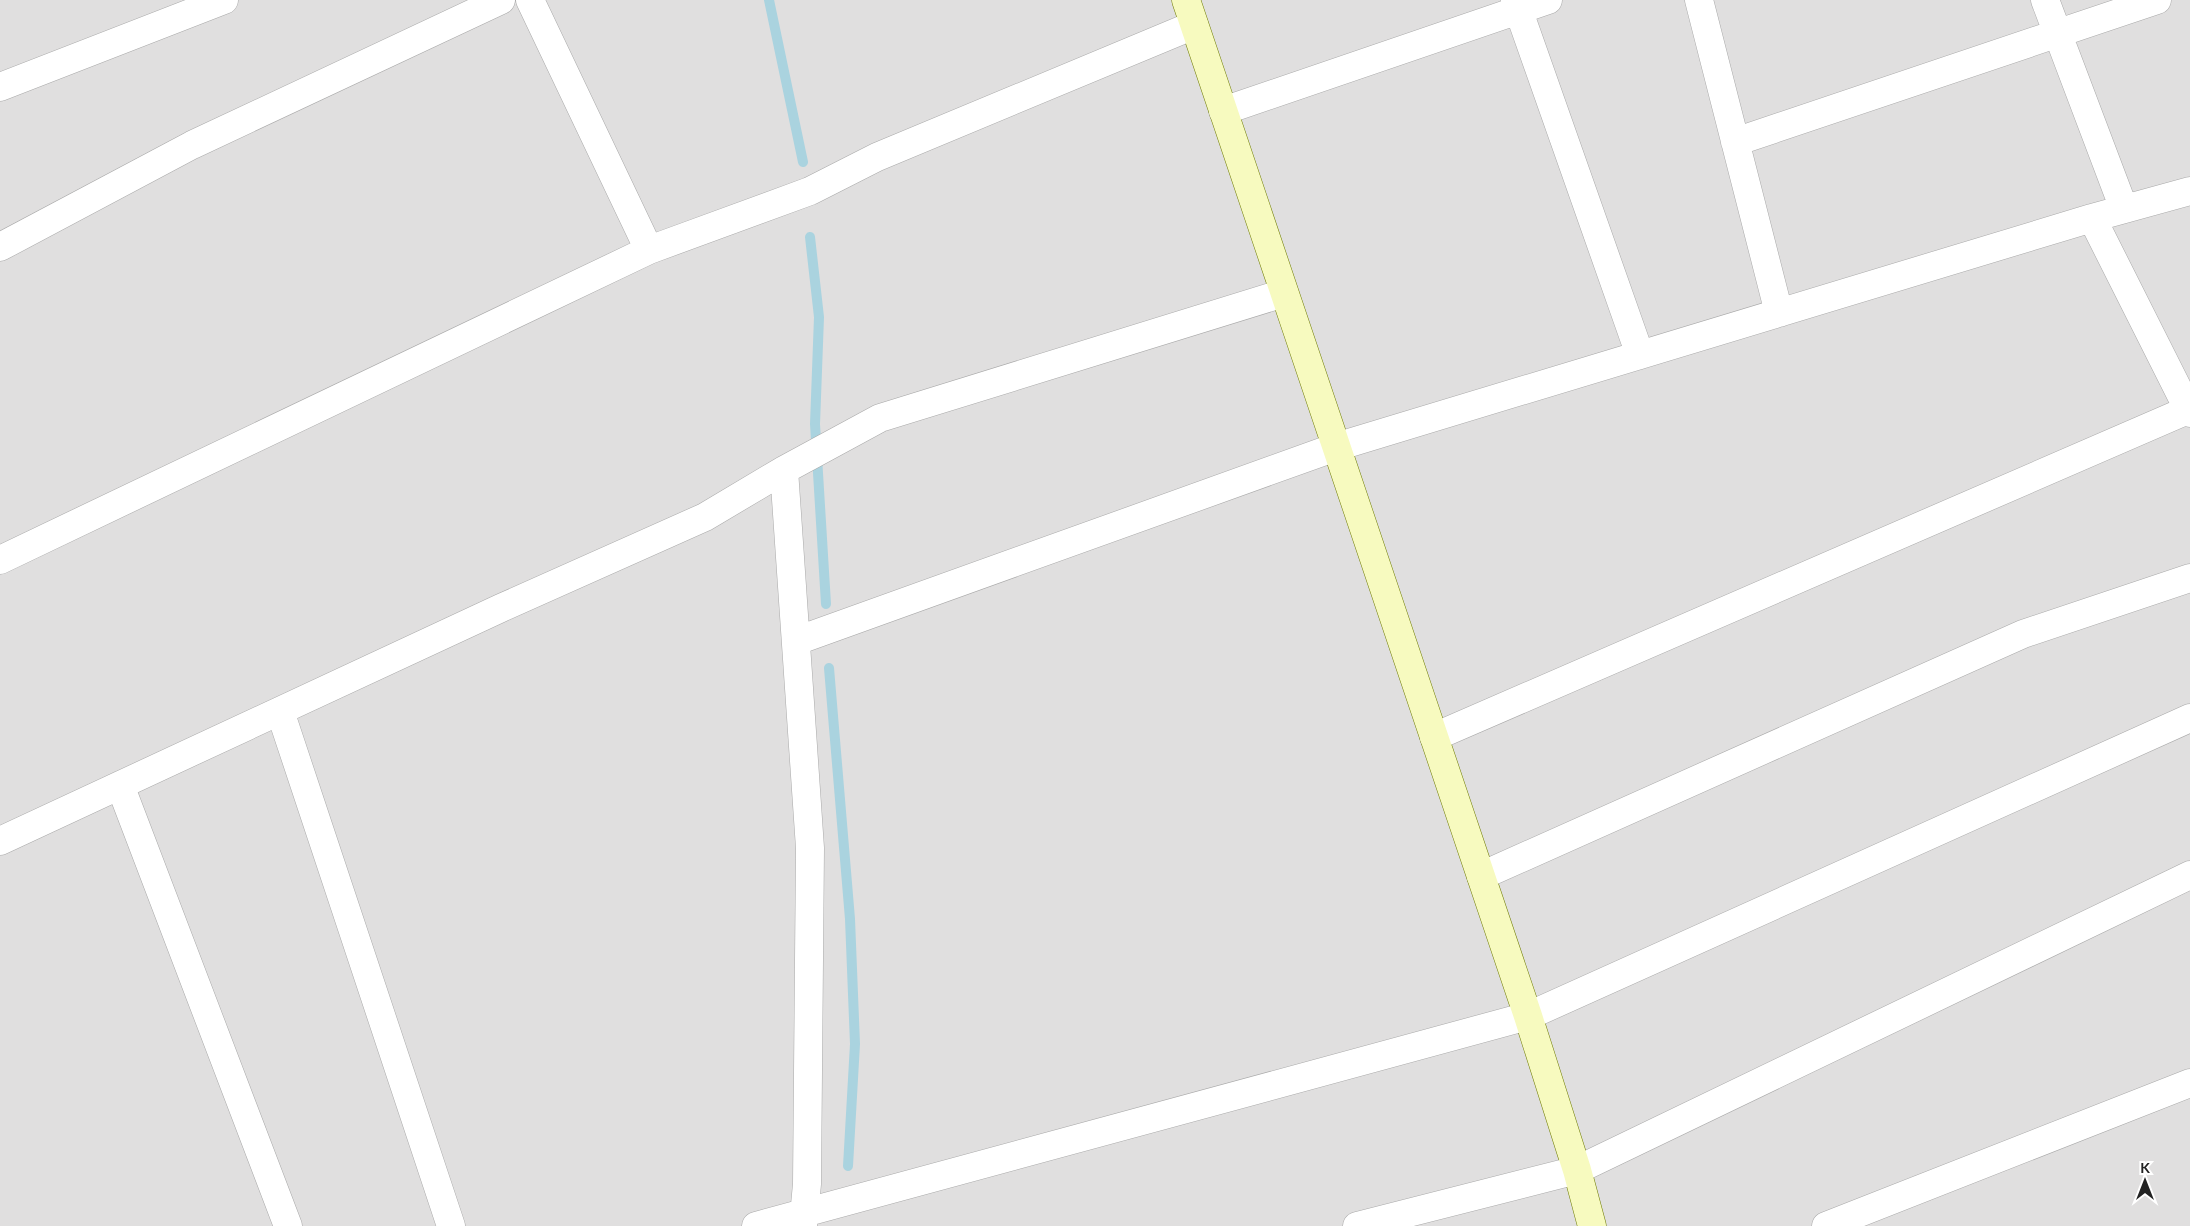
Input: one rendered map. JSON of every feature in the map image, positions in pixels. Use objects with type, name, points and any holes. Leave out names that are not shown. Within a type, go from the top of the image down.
[{"type":"street","points":[[0,87],[224,0]]},
{"type":"street","points":[[0,247],[192,145],[501,0]]},
{"type":"street","points":[[530,0],[649,250]]},
{"type":"street","points":[[1186,0],[1528,1016],[1577,1170],[1592,1226]]},
{"type":"street","points":[[1223,111],[1517,4],[1548,0]]},
{"type":"street","points":[[1699,0],[1779,313]]},
{"type":"street","points":[[2046,0],[2124,209]]},
{"type":"street","points":[[1735,142],[2157,0]]},
{"type":"street","points":[[1517,4],[1640,355]]},
{"type":"street","points":[[0,560],[649,250],[810,191],[877,157],[1194,25]]},
{"type":"street","points":[[796,641],[1336,447],[2092,218],[2190,191]]},
{"type":"street","points":[[1434,737],[2189,411],[2092,218]]},
{"type":"street","points":[[0,841],[501,608],[705,517],[784,470],[880,418],[1284,293]]},
{"type":"street","points":[[784,470],[810,848],[807,1184],[804,1220]]},
{"type":"street","points":[[1481,876],[2024,634],[2190,578]]},
{"type":"street","points":[[280,711],[452,1226]]},
{"type":"street","points":[[756,1226],[804,1220],[1528,1016],[2190,718]]},
{"type":"street","points":[[120,785],[288,1226]]},
{"type":"street","points":[[1357,1226],[1577,1170],[2190,875]]},
{"type":"street","points":[[1826,1226],[2190,1083]]},
{"type":"shaded area","points":[[0,0],[2190,0],[2190,1226],[0,1226]]},
{"type":"waterway","points":[[769,0],[803,162]]},
{"type":"waterway","points":[[810,237],[819,317],[815,424],[826,604]]},
{"type":"waterway","points":[[829,668],[850,919],[855,1044],[848,1166]]}]
